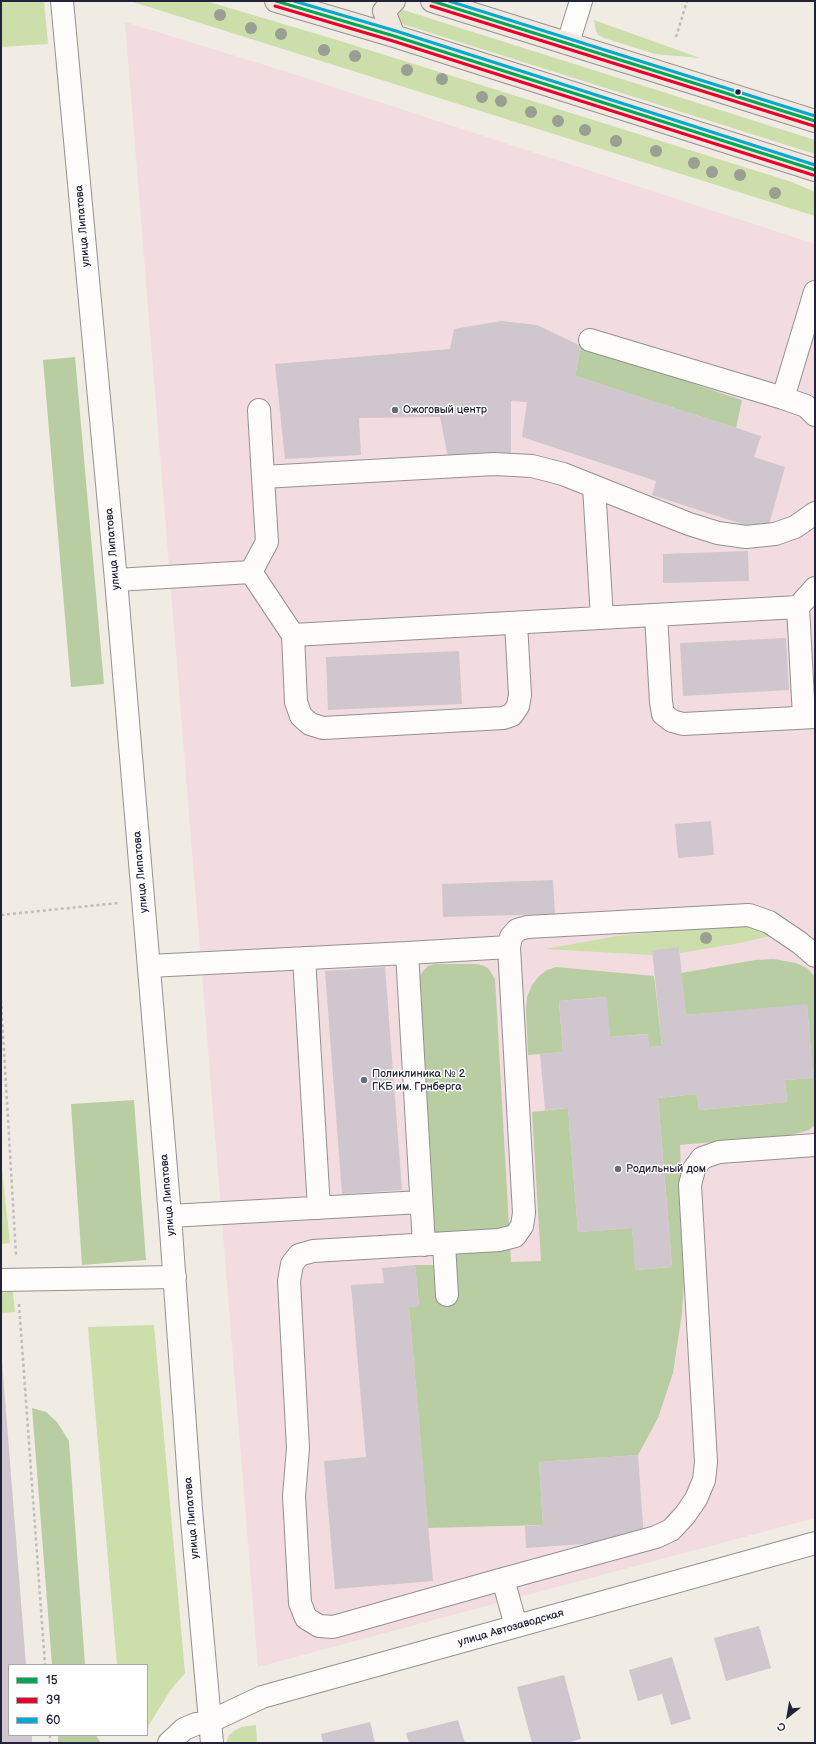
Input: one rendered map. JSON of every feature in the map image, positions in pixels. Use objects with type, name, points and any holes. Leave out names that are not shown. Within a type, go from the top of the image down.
[{"type":"main road","points":[[276,1],[394,36],[815,170]]},
{"type":"main road","points":[[394,1],[384,11],[394,36]]},
{"type":"main road","points":[[432,1],[815,121]]},
{"type":"street","name":"улица Липатова","points":[[62,1],[116,580],[175,1277],[191,1509],[212,1743]]},
{"type":"street","points":[[568,43],[581,1]]},
{"type":"street","points":[[784,398],[815,292]]},
{"type":"street","points":[[590,340],[784,398],[806,406],[815,415]]},
{"type":"street","points":[[251,572],[266,542],[259,410]]},
{"type":"street","points":[[263,477],[494,464],[532,466],[563,474],[689,524],[718,533],[746,537],[775,534],[795,526],[815,513]]},
{"type":"street","points":[[594,486],[602,618]]},
{"type":"street","points":[[116,580],[251,572]]},
{"type":"street","points":[[251,572],[292,635],[296,702],[301,716],[310,724],[323,728],[503,718],[512,715],[518,706],[520,695],[516,623]]},
{"type":"street","points":[[292,635],[798,607],[815,588]]},
{"type":"street","points":[[656,615],[661,702],[663,714],[672,722],[683,724],[810,717],[798,607]]},
{"type":"street","points":[[815,956],[800,942],[769,922],[749,915],[526,927],[517,930],[511,936],[509,947],[524,1213],[522,1226],[515,1236],[499,1240],[314,1251],[299,1255],[292,1264],[289,1280],[298,1448],[294,1496],[300,1603],[306,1618],[319,1626],[333,1627],[656,1537],[671,1530],[685,1515],[696,1499],[704,1480],[706,1462],[690,1185],[694,1169],[702,1158],[719,1152],[815,1145]]},
{"type":"street","points":[[149,966],[509,947]]},
{"type":"street","points":[[407,952],[421,1202],[434,1244],[446,1295]]},
{"type":"street","points":[[304,958],[319,1208]]},
{"type":"street","points":[[170,1216],[421,1202]]},
{"type":"street","points":[[9,1280],[175,1277]]},
{"type":"street","name":"улица Автозаводская","points":[[169,1743],[184,1729],[196,1724],[210,1722],[262,1697],[815,1543]]},
{"type":"street","points":[[503,1579],[516,1626]]},
{"type":"path","points":[[676,37],[687,1]]},
{"type":"path","points":[[1,915],[143,901]]},
{"type":"path","points":[[1,1000],[9,1280],[45,1664]]},
{"type":"shaded area","points":[[125,22],[284,71],[815,244],[815,1518],[258,1667]]},
{"type":"green space","points":[[1,1],[44,1],[48,44],[1,47]]},
{"type":"green space","points":[[130,1],[206,1],[337,40],[792,182],[815,192],[815,216]]},
{"type":"green space","points":[[400,9],[815,140],[815,154],[396,22]]},
{"type":"green space","points":[[594,20],[700,58],[655,54],[604,38],[598,35]]},
{"type":"green space","points":[[581,346],[742,400],[736,428],[575,376]]},
{"type":"green space","points":[[75,357],[104,684],[71,687],[43,360]]},
{"type":"green space","points":[[745,925],[779,934],[740,943],[680,953],[679,947],[652,950],[652,955],[545,949],[623,935]]},
{"type":"green space","points":[[774,959],[796,963],[807,968],[815,977],[815,1125],[809,1130],[791,1135],[680,1145],[685,1262],[682,1313],[673,1373],[658,1418],[638,1455],[539,1462],[543,1525],[428,1528],[409,1307],[419,1306],[415,1265],[434,1265],[419,977],[428,966],[434,964],[475,964],[488,968],[495,979],[511,1262],[541,1261],[532,1112],[568,1108],[578,1232],[632,1228],[636,1270],[672,1267],[658,1098],[697,1094],[699,1110],[787,1102],[785,1080],[813,1078],[807,1005],[686,1015],[681,973],[755,960]]},
{"type":"green space","points":[[556,967],[654,976],[662,1046],[649,1047],[647,1034],[610,1037],[606,997],[559,1001],[563,1052],[528,1055],[526,1009],[527,997],[532,985],[539,976],[547,970]]},
{"type":"green space","points":[[134,1100],[146,1260],[82,1265],[71,1104]]},
{"type":"green space","points":[[1,1160],[10,1243],[1,1244]]},
{"type":"green space","points":[[12,1284],[15,1312],[1,1313],[1,1288]]},
{"type":"green space","points":[[154,1325],[185,1673],[170,1691],[148,1726],[148,1664],[117,1664],[88,1327]]},
{"type":"green space","points":[[32,1408],[46,1412],[57,1422],[69,1441],[85,1664],[52,1664]]},
{"type":"green space","points":[[256,1725],[257,1743],[226,1743],[229,1735],[234,1731],[241,1727]]},
{"type":"green space","points":[[58,1736],[97,1736],[101,1743],[58,1743]]},
{"type":"building","name":"Ожоговый центр","points":[[501,321],[537,325],[581,346],[575,376],[761,436],[754,457],[785,467],[767,532],[652,495],[656,481],[522,437],[527,402],[511,401],[511,456],[448,457],[440,417],[359,418],[361,455],[285,459],[275,364],[450,349],[454,329]]},
{"type":"building","points":[[748,551],[749,581],[663,583],[663,554]]},
{"type":"building","points":[[786,638],[789,690],[683,696],[680,643]]},
{"type":"building","points":[[459,651],[462,704],[328,710],[326,657]]},
{"type":"building","points":[[711,821],[714,855],[678,858],[675,824]]},
{"type":"building","points":[[553,880],[555,914],[443,917],[442,884]]},
{"type":"building","name":"Родильный дом","points":[[679,947],[686,1015],[807,1004],[813,1078],[785,1080],[787,1102],[699,1110],[697,1094],[658,1098],[672,1267],[635,1270],[632,1228],[578,1232],[568,1108],[545,1110],[540,1054],[563,1052],[559,1001],[607,997],[610,1037],[648,1034],[649,1047],[662,1046],[652,950]]},
{"type":"building","name":"Поликлиника № 2 ГКБ им. Грнберга","points":[[385,967],[402,1190],[342,1194],[325,971]]},
{"type":"building","points":[[415,1265],[419,1306],[409,1307],[433,1581],[335,1589],[324,1461],[366,1457],[351,1285],[384,1283],[382,1268]]},
{"type":"building","points":[[2,1361],[26,1664],[8,1664],[8,1736],[32,1736],[32,1743],[1,1743]]},
{"type":"building","points":[[638,1455],[644,1540],[526,1548],[525,1526],[543,1525],[539,1462]]},
{"type":"building","points":[[759,1626],[771,1668],[726,1681],[714,1638]]},
{"type":"building","points":[[672,1657],[691,1719],[671,1725],[662,1694],[638,1701],[629,1670]]},
{"type":"building","points":[[564,1675],[581,1739],[566,1743],[532,1743],[517,1687]]},
{"type":"building","points":[[458,1720],[465,1743],[409,1743],[406,1733]]},
{"type":"building","points":[[370,1722],[375,1743],[323,1743],[321,1734]]},
{"type":"transit line","name":"15","points":[[276,1],[394,36],[815,170]]},
{"type":"transit line","name":"60","points":[[294,1],[396,31],[815,165]]},
{"type":"transit line","name":"15","points":[[432,1],[815,121]]},
{"type":"transit line","name":"60","points":[[449,1],[815,116]]},
{"type":"transit line","name":"39","points":[[275,6],[393,41],[813,175]]},
{"type":"transit line","name":"39","points":[[431,6],[814,126]]},
{"type":"place","name":"Ожоговый центр","points":[[395,410]]},
{"type":"place","name":"Поликлиника № 2 ГКБ им. Грнберга","points":[[364,1080]]},
{"type":"place","name":"Родильный дом","points":[[618,1169]]}]
